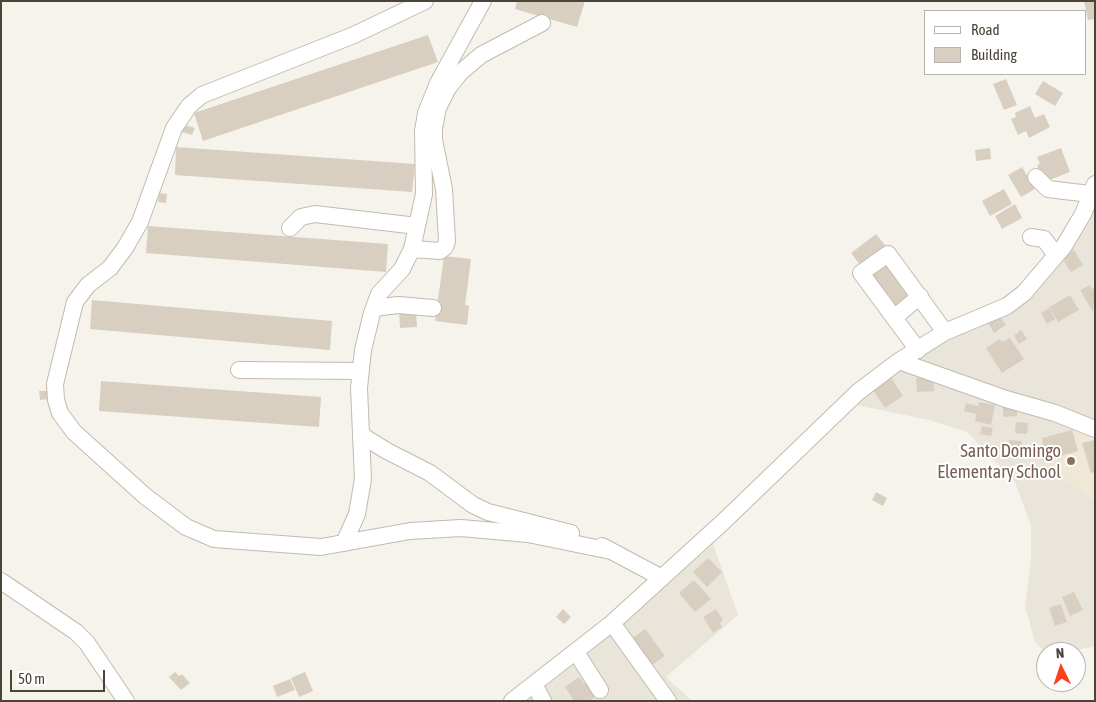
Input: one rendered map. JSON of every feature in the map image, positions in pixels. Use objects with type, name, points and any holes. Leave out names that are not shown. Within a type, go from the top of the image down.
[{"type":"street","points":[[425,1],[354,35],[202,95],[189,106],[174,128],[140,222],[125,248],[110,268],[88,285],[76,302],[55,384],[56,400],[60,413],[74,432],[145,496],[186,527],[214,539],[321,547],[410,531],[461,528],[528,534],[611,551]]},
{"type":"street","points":[[344,543],[357,514],[363,479],[361,371],[363,350],[379,294],[402,269],[412,249],[424,194],[423,131],[426,113],[438,83],[483,1]]},
{"type":"street","points":[[412,249],[440,251],[445,247],[447,241],[444,189],[434,140],[434,128],[438,108],[448,88],[460,72],[482,55],[542,24]]},
{"type":"street","points":[[512,701],[612,623],[858,392],[899,361],[946,332],[1007,306],[1024,293],[1055,254],[1064,246],[1083,214],[1092,189],[1048,189],[1036,177]]},
{"type":"street","points":[[290,228],[301,217],[315,214],[417,226]]},
{"type":"street","points":[[1031,237],[1044,239],[1055,254]]},
{"type":"street","points":[[918,350],[861,273],[888,254],[946,332]]},
{"type":"street","points":[[894,318],[920,296]]},
{"type":"street","points":[[374,308],[398,305],[433,308]]},
{"type":"street","points":[[899,361],[1006,399],[1055,413],[1095,429]]},
{"type":"street","points":[[239,370],[361,371]]},
{"type":"street","points":[[362,435],[430,472],[473,505],[488,512],[588,539],[662,578]]},
{"type":"street","points":[[1,581],[76,632],[87,643],[126,701]]},
{"type":"street","points":[[612,623],[668,701]]},
{"type":"street","points":[[576,652],[600,690]]},
{"type":"street","points":[[534,684],[543,701]]},
{"type":"shaded area","points":[[1095,195],[1095,646],[1086,648],[1086,642],[1035,642],[1025,606],[1031,560],[1031,526],[1015,482],[967,432],[929,420],[856,405],[888,375],[940,343],[1016,306]]},
{"type":"shaded area","name":"Santo Domingo Elementary School","points":[[1095,416],[1095,502],[1052,470],[1043,452]]},
{"type":"shaded area","points":[[713,544],[738,615],[666,677],[692,701],[527,701],[589,653]]},
{"type":"building","points":[[517,1],[585,1],[577,27],[515,9]]},
{"type":"building","points":[[1084,1],[1095,1],[1095,19],[1088,20]]},
{"type":"building","points":[[428,35],[438,62],[203,141],[194,113]]},
{"type":"building","points":[[1006,79],[1017,105],[1004,110],[993,84]]},
{"type":"building","points":[[1043,81],[1063,93],[1055,106],[1035,94]]},
{"type":"building","points":[[1030,106],[1035,118],[1044,114],[1050,127],[1029,138],[1026,131],[1018,135],[1011,119],[1016,117],[1015,113]]},
{"type":"building","points":[[185,125],[195,128],[192,135],[182,132]]},
{"type":"building","points":[[176,147],[415,164],[412,192],[175,175]]},
{"type":"building","points":[[990,148],[991,159],[976,161],[975,150]]},
{"type":"building","points":[[1061,148],[1070,172],[1044,182],[1037,165],[1040,164],[1037,157]]},
{"type":"building","points":[[1022,167],[1035,189],[1021,197],[1008,175]]},
{"type":"building","points":[[1004,189],[1012,204],[990,216],[982,201]]},
{"type":"building","points":[[159,193],[167,194],[166,203],[158,202]]},
{"type":"building","points":[[1015,204],[1022,218],[1002,229],[995,216]]},
{"type":"building","points":[[148,226],[388,244],[386,272],[146,253]]},
{"type":"building","points":[[876,234],[888,249],[863,269],[851,253]]},
{"type":"building","points":[[1074,250],[1083,265],[1071,272],[1062,258]]},
{"type":"building","points":[[444,256],[471,259],[465,305],[469,306],[467,325],[435,321]]},
{"type":"building","points":[[885,260],[913,296],[897,309],[869,273]]},
{"type":"building","points":[[1090,285],[1092,289],[1095,288],[1093,312],[1080,290]]},
{"type":"building","points":[[1070,295],[1079,310],[1058,322],[1049,307]]},
{"type":"building","points":[[92,300],[332,321],[330,350],[90,329]]},
{"type":"building","points":[[1049,308],[1055,319],[1047,324],[1041,313]]},
{"type":"building","points":[[416,310],[417,327],[400,328],[399,311]]},
{"type":"building","points":[[999,316],[1006,325],[994,333],[988,323]]},
{"type":"building","points":[[1021,330],[1027,339],[1019,344],[1014,336]]},
{"type":"building","points":[[1010,338],[1024,359],[1002,373],[986,348],[1000,339],[1002,342]]},
{"type":"building","points":[[933,377],[934,391],[917,392],[916,378]]},
{"type":"building","points":[[891,378],[903,396],[885,408],[873,390]]},
{"type":"building","points":[[101,381],[321,397],[319,427],[99,411]]},
{"type":"building","points":[[39,391],[47,391],[48,399],[40,400]]},
{"type":"building","points":[[979,402],[995,405],[991,425],[975,421],[976,414],[964,411],[966,403],[978,406]]},
{"type":"building","points":[[1003,404],[1017,404],[1017,416],[1003,417]]},
{"type":"building","points":[[1016,422],[1028,423],[1027,434],[1015,433]]},
{"type":"building","points":[[982,426],[993,428],[991,436],[980,434]]},
{"type":"building","points":[[1072,430],[1078,451],[1043,461],[1038,446],[1043,444],[1042,438]]},
{"type":"building","points":[[1009,440],[1022,441],[1020,453],[1008,451]]},
{"type":"building","points":[[1095,440],[1095,472],[1091,473],[1082,443]]},
{"type":"building","points":[[876,492],[887,498],[883,506],[872,500]]},
{"type":"building","points":[[708,558],[722,572],[707,587],[693,572]]},
{"type":"building","points":[[694,580],[711,599],[695,612],[679,593]]},
{"type":"building","points":[[1074,592],[1083,610],[1070,616],[1062,597]]},
{"type":"building","points":[[1061,604],[1067,622],[1055,626],[1049,608]]},
{"type":"building","points":[[563,609],[571,617],[564,624],[556,617]]},
{"type":"building","points":[[716,609],[723,620],[720,623],[722,627],[713,633],[703,617]]},
{"type":"building","points":[[645,629],[665,656],[649,667],[630,640]]},
{"type":"building","points":[[175,672],[179,676],[182,674],[190,683],[181,690],[169,677]]},
{"type":"building","points":[[305,672],[313,691],[299,697],[291,678]]},
{"type":"building","points":[[579,677],[584,684],[590,680],[600,694],[589,701],[574,701],[565,687]]},
{"type":"building","points":[[290,679],[295,690],[277,697],[273,686]]},
{"type":"place","name":"Santo Domingo Elementary School","points":[[1071,461]]}]
